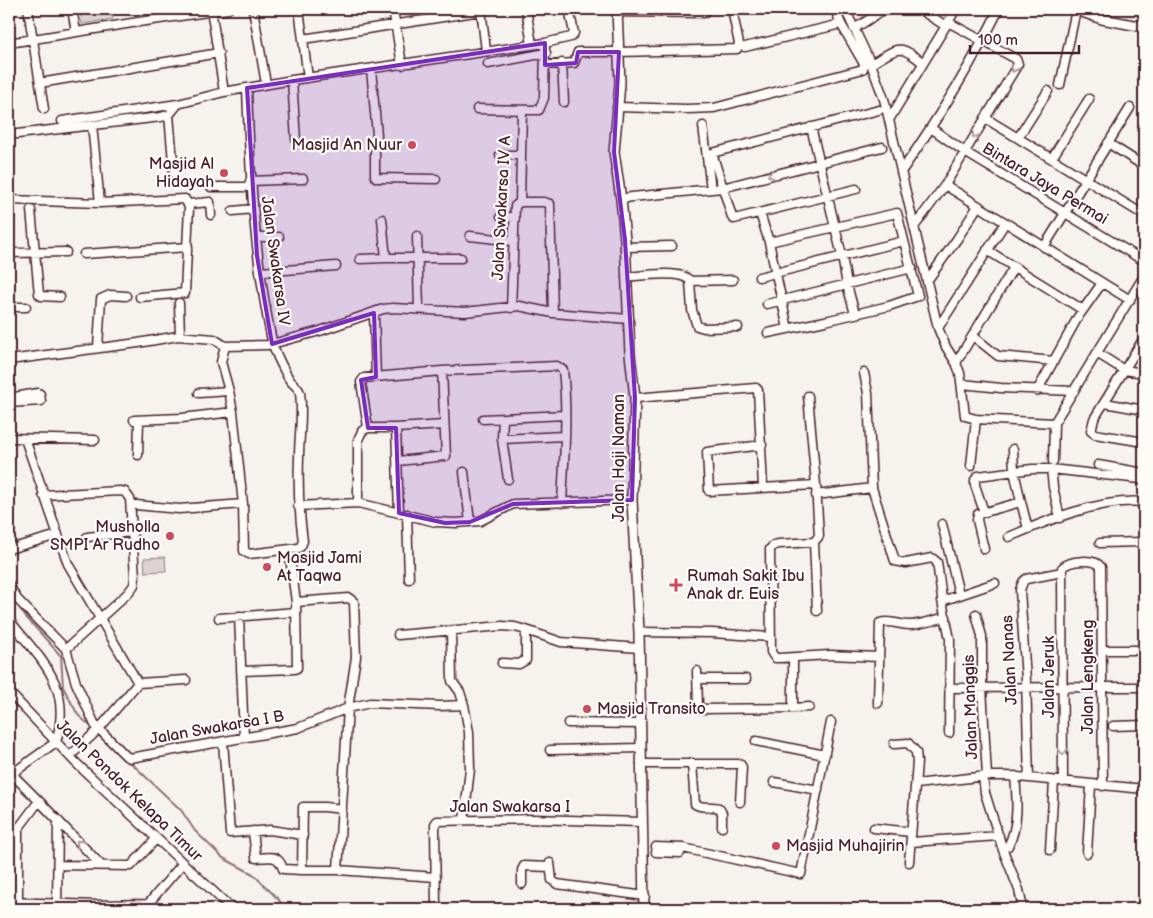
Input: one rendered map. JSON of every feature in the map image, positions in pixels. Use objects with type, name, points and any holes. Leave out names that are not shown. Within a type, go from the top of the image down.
[{"type":"street","points":[[28,9],[44,109]]},
{"type":"street","points":[[72,9],[76,32]]},
{"type":"street","points":[[9,44],[211,10],[228,9]]},
{"type":"street","points":[[254,9],[266,84]]},
{"type":"street","points":[[299,9],[308,78]]},
{"type":"street","points":[[393,9],[402,65]]},
{"type":"street","points":[[526,9],[532,44]]},
{"type":"street","points":[[62,121],[178,104],[224,92],[266,84],[545,43],[573,36],[570,9]]},
{"type":"street","points":[[545,65],[574,63],[578,52],[738,49],[739,44],[732,9]]},
{"type":"street","points":[[618,107],[714,108],[863,69],[864,64],[841,24],[835,9]]},
{"type":"street","points":[[844,9],[871,64],[884,99],[938,328],[956,363],[962,384],[964,416],[976,419],[1054,423]]},
{"type":"street","points":[[854,29],[885,9]]},
{"type":"street","points":[[919,9],[983,40]]},
{"type":"street","points":[[889,120],[956,9]]},
{"type":"street","points":[[901,172],[931,128],[999,9]]},
{"type":"street","points":[[1060,85],[1075,9],[1102,19],[1144,27]]},
{"type":"street","points":[[211,10],[224,92]]},
{"type":"street","points":[[303,39],[481,10],[486,51]]},
{"type":"street","points":[[617,10],[704,13]]},
{"type":"street","name":"Jalan Haji Naman","points":[[617,10],[620,83],[614,152],[621,199],[630,354],[635,398],[632,500],[639,632],[641,822],[650,850],[644,909]]},
{"type":"street","points":[[745,47],[841,24]]},
{"type":"street","name":"Bintara Jaya Permai","points":[[983,40],[1016,59],[1018,64],[965,152],[1144,261]]},
{"type":"street","points":[[477,109],[537,111],[541,108],[544,98],[545,43]]},
{"type":"street","points":[[871,64],[901,49],[908,51],[923,63]]},
{"type":"street","points":[[40,83],[219,53]]},
{"type":"street","points":[[488,64],[546,53]]},
{"type":"street","points":[[562,63],[564,102]]},
{"type":"street","points":[[371,69],[378,135],[375,152],[375,176],[377,178],[436,179]]},
{"type":"street","points":[[292,80],[296,140]]},
{"type":"street","name":"Jalan Swakarsa IV","points":[[247,88],[251,184],[256,237],[272,344],[314,333],[383,309],[466,312],[519,306],[553,313],[629,319]]},
{"type":"street","points":[[1018,138],[1048,91]]},
{"type":"street","points":[[1052,158],[1088,99]]},
{"type":"street","points":[[9,135],[161,117],[168,115],[178,104]]},
{"type":"street","points":[[1044,247],[1130,108]]},
{"type":"street","name":"Jalan Swakarsa IV A","points":[[511,308],[515,206],[520,202],[522,110]]},
{"type":"street","points":[[856,189],[733,219],[712,154],[713,152],[879,110]]},
{"type":"street","points":[[168,115],[174,174]]},
{"type":"street","points":[[985,118],[1144,215]]},
{"type":"street","points":[[92,125],[100,203]]},
{"type":"street","points":[[704,126],[711,190]]},
{"type":"street","points":[[811,128],[855,314]]},
{"type":"street","points":[[914,227],[965,152],[931,128]]},
{"type":"street","points":[[1108,143],[1144,166]]},
{"type":"street","points":[[621,199],[722,188],[882,146]]},
{"type":"street","points":[[500,155],[521,155]]},
{"type":"street","points":[[211,187],[303,179]]},
{"type":"street","points":[[944,185],[1130,300]]},
{"type":"street","points":[[9,200],[100,203],[181,198],[188,202],[210,202],[211,215]]},
{"type":"street","points":[[140,297],[185,293],[188,202]]},
{"type":"street","points":[[520,202],[544,202],[550,204],[553,313]]},
{"type":"street","points":[[927,281],[978,206]]},
{"type":"street","points":[[233,211],[254,209]]},
{"type":"street","points":[[31,210],[39,294],[41,296],[60,297]]},
{"type":"street","points":[[760,213],[769,242],[788,329]]},
{"type":"street","points":[[768,333],[855,314],[917,296],[912,268],[897,213],[769,242]]},
{"type":"street","points":[[500,216],[515,218]]},
{"type":"street","points":[[382,218],[386,258]]},
{"type":"street","points":[[938,328],[1005,223]]},
{"type":"street","points":[[417,236],[419,309]]},
{"type":"street","points":[[470,236],[514,240]]},
{"type":"street","points":[[256,237],[280,237]]},
{"type":"street","points":[[759,277],[904,242]]},
{"type":"street","points":[[625,246],[672,246]]},
{"type":"street","points":[[84,254],[188,247]]},
{"type":"street","points":[[988,250],[1083,310]]},
{"type":"street","points":[[9,253],[36,251],[66,252]]},
{"type":"street","points":[[360,259],[461,258]]},
{"type":"street","points":[[260,272],[336,266]]},
{"type":"street","points":[[956,363],[1014,267]]},
{"type":"street","points":[[767,304],[847,286],[912,268]]},
{"type":"street","points":[[626,276],[667,274],[687,277],[690,281],[692,310],[697,326],[704,328],[738,327]]},
{"type":"street","points":[[1060,518],[1053,487],[1054,423],[1144,276]]},
{"type":"street","points":[[690,281],[733,280]]},
{"type":"street","points":[[1037,390],[1083,310],[1102,282]]},
{"type":"street","points":[[98,348],[101,299],[110,295],[126,296]]},
{"type":"street","points":[[179,303],[180,336]]},
{"type":"street","points":[[9,307],[26,307]]},
{"type":"street","points":[[374,313],[376,377]]},
{"type":"street","points":[[9,360],[138,344],[180,336],[214,339],[225,346],[272,344],[289,379],[300,392],[302,428],[298,506],[302,544],[299,548],[244,553],[243,504],[233,412],[221,362],[225,346]]},
{"type":"street","points":[[972,336],[998,356],[1054,361]]},
{"type":"street","points":[[1144,338],[1094,419],[1091,431],[1095,434],[1144,442]]},
{"type":"street","points":[[1097,353],[1124,370],[1144,373]]},
{"type":"street","points":[[368,428],[361,380],[364,378],[442,371],[557,366],[564,370],[565,415],[562,503]]},
{"type":"street","points":[[398,460],[446,456],[442,371]]},
{"type":"street","points":[[864,374],[868,393],[872,488],[895,561],[906,563],[929,558],[936,559],[950,640],[949,733]]},
{"type":"street","points":[[962,384],[1074,392]]},
{"type":"street","points":[[635,398],[756,388],[758,390],[762,445],[763,487]]},
{"type":"street","points":[[199,393],[229,390]]},
{"type":"street","points":[[9,398],[38,393],[42,399],[29,403],[9,403]]},
{"type":"street","points":[[808,396],[819,536],[814,542],[817,611]]},
{"type":"street","points":[[1105,402],[1144,410]]},
{"type":"street","points":[[138,455],[136,420],[182,418],[233,412]]},
{"type":"street","points":[[483,419],[565,415]]},
{"type":"street","points":[[503,419],[502,439],[508,479]]},
{"type":"street","points":[[971,466],[976,419]]},
{"type":"street","points":[[358,503],[358,440],[360,433],[368,428],[444,425]]},
{"type":"street","points":[[396,428],[399,513]]},
{"type":"street","points":[[502,439],[564,436]]},
{"type":"street","points":[[9,438],[95,440]]},
{"type":"street","points":[[25,439],[43,495],[71,570],[138,683]]},
{"type":"street","points":[[762,445],[709,451],[706,454],[709,490],[816,484]]},
{"type":"street","points":[[1013,449],[1014,471],[1028,528]]},
{"type":"street","points":[[984,512],[975,480],[978,476],[986,474],[1052,465],[1140,479],[1144,482]]},
{"type":"street","points":[[1098,465],[1144,473]]},
{"type":"street","points":[[464,472],[470,522]]},
{"type":"street","points":[[816,495],[872,488]]},
{"type":"street","points":[[43,495],[120,491],[124,492],[130,499],[134,585],[131,590],[66,649]]},
{"type":"street","points":[[298,506],[358,503],[446,523],[470,522],[488,518],[513,504],[632,500]]},
{"type":"street","points":[[984,548],[977,515],[1021,502]]},
{"type":"street","points":[[1009,537],[1028,528],[1098,505],[1144,502]]},
{"type":"street","points":[[136,505],[179,509],[243,504]]},
{"type":"street","points":[[407,514],[409,579]]},
{"type":"street","points":[[942,524],[959,594]]},
{"type":"street","points":[[87,537],[132,532]]},
{"type":"street","points":[[9,549],[58,535]]},
{"type":"street","points":[[1100,543],[1144,544],[1144,537]]},
{"type":"street","points":[[814,542],[779,544],[770,549],[772,655],[778,658],[830,654],[879,656]]},
{"type":"street","points":[[241,670],[296,669],[298,666],[296,602],[289,550]]},
{"type":"street","name":"Jalan Nanas","points":[[1029,778],[1021,585],[1026,579],[1062,572],[1063,566],[1070,563],[1094,562],[1101,567]]},
{"type":"street","name":"Jalan Lengkeng","points":[[1101,567],[1105,687],[1103,786]]},
{"type":"street","name":"Jalan Jeruk","points":[[1062,572],[1063,782]]},
{"type":"street","points":[[942,601],[995,583]]},
{"type":"street","points":[[9,585],[17,599],[66,649],[76,683],[97,728]]},
{"type":"street","points":[[296,602],[349,598],[353,600],[356,657],[348,708],[338,870]]},
{"type":"street","points":[[219,618],[296,612]]},
{"type":"street","name":"Jalan Manggis","points":[[976,614],[982,636],[984,787],[1003,850],[1019,890],[1024,909]]},
{"type":"street","points":[[240,616],[244,738]]},
{"type":"street","points":[[878,703],[881,622],[912,625],[946,617]]},
{"type":"street","points":[[9,620],[46,666],[54,680],[60,700],[62,719],[56,742],[10,774],[101,865]]},
{"type":"street","points":[[398,635],[502,626],[515,627],[561,642],[639,648]]},
{"type":"street","points":[[502,663],[519,664],[526,660],[526,630]]},
{"type":"street","points":[[451,631],[452,681],[460,692],[469,732],[470,759],[464,820]]},
{"type":"street","points":[[639,632],[712,633],[771,637]]},
{"type":"street","points":[[1108,650],[1144,650]]},
{"type":"street","points":[[793,658],[793,708]]},
{"type":"street","points":[[746,679],[697,675],[698,707],[700,709],[793,708],[809,706]]},
{"type":"street","points":[[70,756],[89,739],[138,683],[186,680]]},
{"type":"street","points":[[949,688],[1144,687]]},
{"type":"street","name":"Jalan Pondok Kelapa Timur","points":[[9,692],[70,756],[232,909]]},
{"type":"street","name":"Jalan Swakarsa I B","points":[[97,728],[130,758],[302,727],[360,704],[378,702],[464,706]]},
{"type":"street","points":[[650,850],[683,853],[692,851],[801,874],[831,722]]},
{"type":"street","points":[[568,723],[640,724]]},
{"type":"street","points":[[1113,726],[1144,725]]},
{"type":"street","points":[[756,741],[825,755]]},
{"type":"street","points":[[223,742],[229,832],[270,830],[303,835]]},
{"type":"street","points":[[894,744],[908,743],[916,752],[916,784],[909,862]]},
{"type":"street","points":[[550,750],[641,748]]},
{"type":"street","points":[[692,763],[695,804],[719,808],[722,813],[722,827]]},
{"type":"street","points":[[641,764],[740,764],[742,767],[740,802]]},
{"type":"street","points":[[916,784],[1015,776],[1144,789]]},
{"type":"street","points":[[1008,846],[1014,831],[1016,808],[1015,776]]},
{"type":"street","points":[[1050,850],[1054,781]]},
{"type":"street","points":[[774,782],[818,790]]},
{"type":"street","points":[[1087,853],[1091,785]]},
{"type":"street","points":[[18,906],[18,829],[39,801]]},
{"type":"street","points":[[302,870],[304,807],[342,809]]},
{"type":"street","name":"Jalan Swakarsa I","points":[[436,909],[435,822],[532,819],[641,822]]},
{"type":"street","points":[[57,907],[58,820]]},
{"type":"street","points":[[9,828],[18,829]]},
{"type":"street","points":[[874,828],[911,832]]},
{"type":"street","points":[[253,831],[256,858],[277,858],[283,869],[338,870],[436,877]]},
{"type":"street","points":[[910,842],[999,836]]},
{"type":"street","points":[[58,865],[131,866],[156,839]]},
{"type":"street","points":[[9,902],[18,906],[151,906],[184,863]]},
{"type":"street","points":[[9,864],[18,864]]},
{"type":"street","points":[[522,884],[522,870],[524,866],[550,865],[552,880],[557,884],[644,896]]},
{"type":"highlighted area","points":[[545,43],[545,65],[576,63],[578,52],[619,52],[614,152],[625,240],[635,398],[632,500],[513,504],[470,522],[445,523],[399,513],[396,428],[368,428],[361,380],[376,377],[374,313],[272,344],[257,256],[247,88],[532,44]]},
{"type":"shaded area","points":[[80,9],[112,9],[113,19],[82,24]]},
{"type":"shaded area","points":[[165,557],[166,571],[145,572],[144,558]]},
{"type":"waterway","points":[[17,604],[25,616],[61,656],[63,687],[78,715],[94,729]]},
{"type":"waterway","points":[[129,761],[181,810],[195,831],[223,858],[253,874],[279,900],[285,909]]},
{"type":"place","name":"Masjid An Nuur","points":[[412,145]]},
{"type":"place","name":"Masjid Al Hidayah","points":[[224,173]]},
{"type":"place","name":"Musholla SMPI Ar Rudho","points":[[170,536]]},
{"type":"place","name":"Masjid Jami At Taqwa","points":[[267,567]]},
{"type":"place","name":"Rumah Sakit Ibu Anak dr. Euis","points":[[676,585]]},
{"type":"place","name":"Masjid Transito","points":[[587,709]]},
{"type":"place","name":"Masjid Muhajirin","points":[[776,846]]}]
